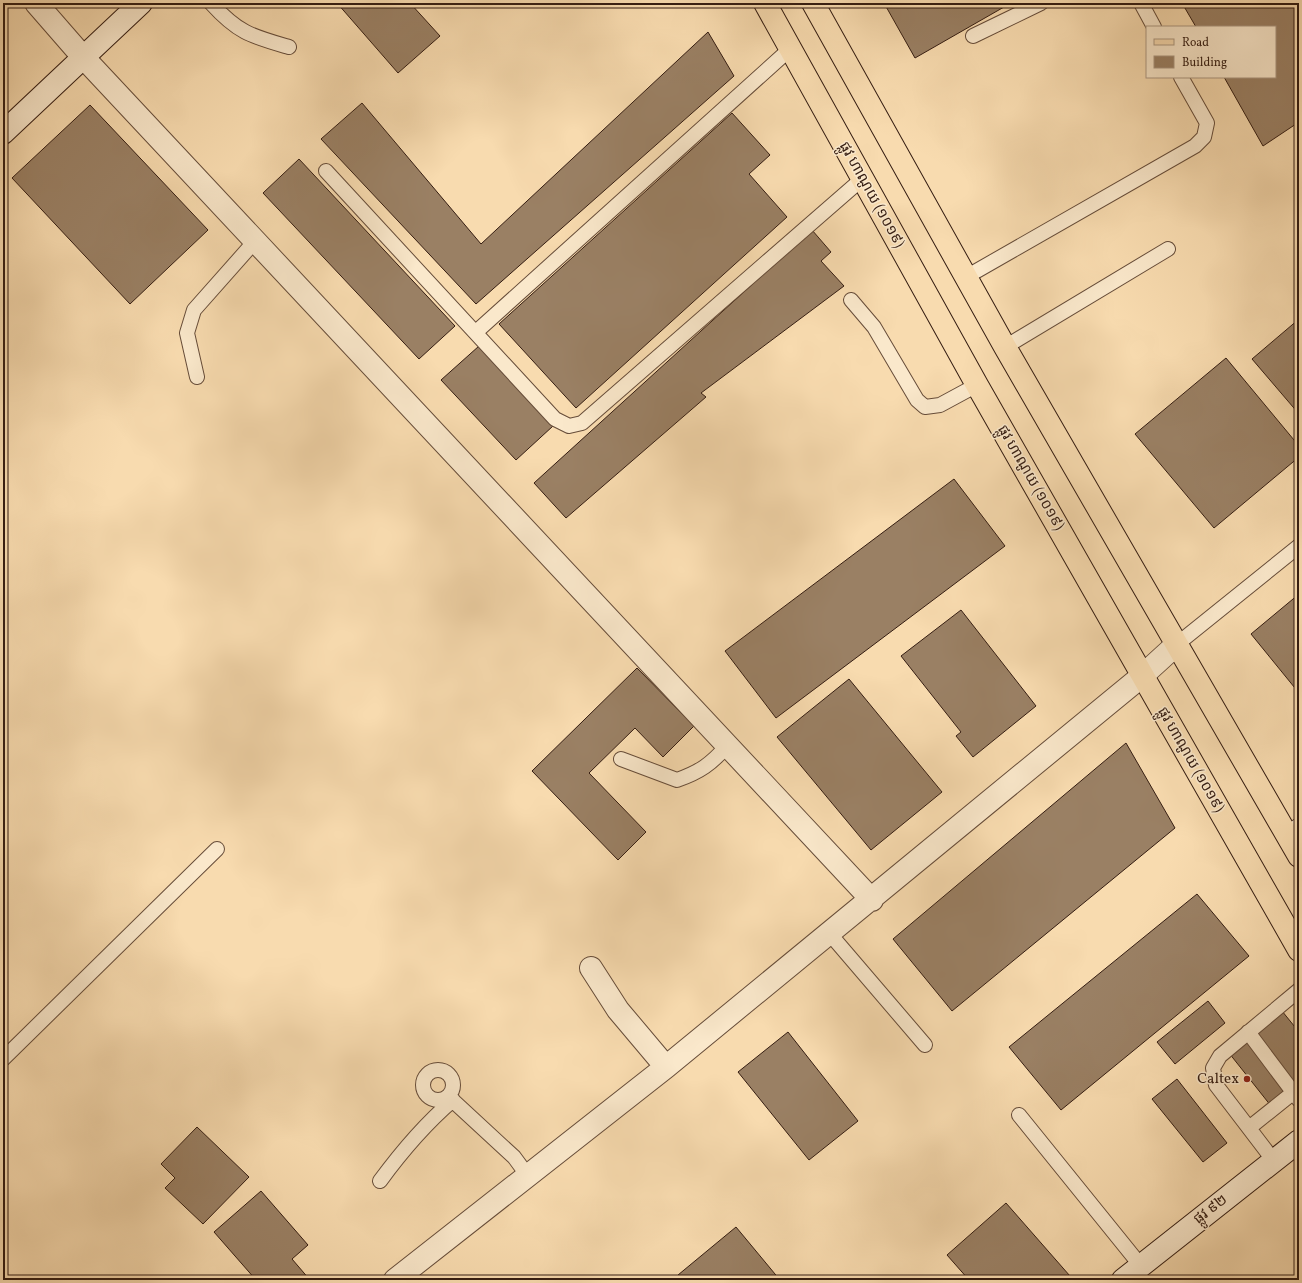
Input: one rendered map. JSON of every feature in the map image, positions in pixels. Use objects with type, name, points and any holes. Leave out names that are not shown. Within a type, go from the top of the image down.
[{"type":"main road","name":"ផ្លូវ ហាណូយ (១០១៩)","points":[[765,3],[977,386],[1299,950]]},
{"type":"main road","points":[[813,3],[1005,347],[1176,645],[1293,830],[1299,856]]},
{"type":"street","points":[[36,3],[84,57],[872,900]]},
{"type":"street","points":[[3,133],[141,3]]},
{"type":"street","points":[[395,1280],[666,1067],[872,900],[1142,676],[1176,645]]},
{"type":"street","points":[[592,968],[618,1010],[666,1067]]},
{"type":"street","name":"ផ្លូវ ៩២","points":[[1123,1280],[1299,1141]]},
{"type":"lane","points":[[211,3],[240,30],[259,38],[289,47]]},
{"type":"lane","points":[[973,36],[1041,3]]},
{"type":"lane","points":[[1140,3],[1153,26]]},
{"type":"lane","points":[[476,332],[790,49]]},
{"type":"lane","points":[[966,277],[1195,146],[1204,137],[1207,123],[1182,78]]},
{"type":"lane","points":[[326,171],[555,419],[569,426],[582,423],[862,179]]},
{"type":"lane","points":[[197,377],[187,333],[194,310],[256,240]]},
{"type":"lane","points":[[1005,347],[1168,249]]},
{"type":"lane","points":[[851,300],[874,327],[917,400],[925,406],[940,405],[977,386]]},
{"type":"lane","points":[[1176,645],[1299,546]]},
{"type":"lane","points":[[621,759],[677,780],[696,773],[713,761],[727,746]]},
{"type":"lane","points":[[3,1059],[217,849]]},
{"type":"lane","points":[[830,934],[925,1045]]},
{"type":"lane","points":[[1274,1161],[1216,1085],[1213,1068],[1220,1056],[1299,990]]},
{"type":"lane","points":[[1248,1032],[1297,1093],[1249,1128]]},
{"type":"lane","points":[[380,1181],[407,1144],[451,1098],[514,1157],[528,1176]]},
{"type":"lane","points":[[1019,1115],[1141,1266]]},
{"type":"building","points":[[337,3],[410,3],[440,36],[398,73]]},
{"type":"building","points":[[884,3],[1011,3],[915,58]]},
{"type":"building","points":[[1182,3],[1299,3],[1299,122],[1263,146],[1225,78],[1276,78],[1276,26],[1195,26]]},
{"type":"building","points":[[708,32],[734,76],[476,304],[321,139],[362,103],[481,244]]},
{"type":"building","points":[[90,105],[208,230],[130,304],[12,178]]},
{"type":"building","points":[[732,113],[770,155],[749,174],[787,217],[576,408],[499,324]]},
{"type":"building","points":[[299,159],[455,326],[419,359],[263,193]]},
{"type":"building","points":[[812,230],[831,252],[821,261],[844,286],[701,393],[706,397],[566,518],[534,483]]},
{"type":"building","points":[[1299,319],[1299,414],[1252,359]]},
{"type":"building","points":[[479,346],[553,426],[516,460],[441,380]]},
{"type":"building","points":[[1226,358],[1299,446],[1299,457],[1214,528],[1135,434]]},
{"type":"building","points":[[954,479],[1005,546],[776,718],[725,651]]},
{"type":"building","points":[[1299,594],[1299,693],[1251,634]]},
{"type":"building","points":[[961,610],[1036,706],[973,757],[956,736],[961,732],[901,656]]},
{"type":"building","points":[[637,668],[694,726],[663,757],[635,728],[589,773],[646,832],[618,860],[532,771]]},
{"type":"building","points":[[849,679],[942,792],[871,850],[777,737]]},
{"type":"building","points":[[1126,743],[1175,828],[952,1011],[893,939]]},
{"type":"building","points":[[1197,894],[1249,956],[1061,1110],[1009,1047]]},
{"type":"building","points":[[1208,1001],[1225,1023],[1175,1064],[1157,1042]]},
{"type":"building","points":[[1282,1011],[1299,1032],[1299,1091],[1275,1111],[1229,1053]]},
{"type":"building","points":[[788,1032],[858,1121],[809,1160],[738,1072]]},
{"type":"building","points":[[1177,1079],[1227,1143],[1203,1162],[1152,1099]]},
{"type":"building","points":[[197,1127],[249,1177],[203,1224],[165,1188],[175,1178],[161,1164]]},
{"type":"building","points":[[261,1191],[308,1245],[292,1259],[310,1280],[256,1280],[214,1232]]},
{"type":"building","points":[[1006,1203],[1070,1276],[1066,1280],[969,1280],[947,1255]]},
{"type":"building","points":[[736,1227],[780,1280],[683,1280],[678,1275]]},
{"type":"place","name":"Caltex","points":[[1247,1079]]}]
